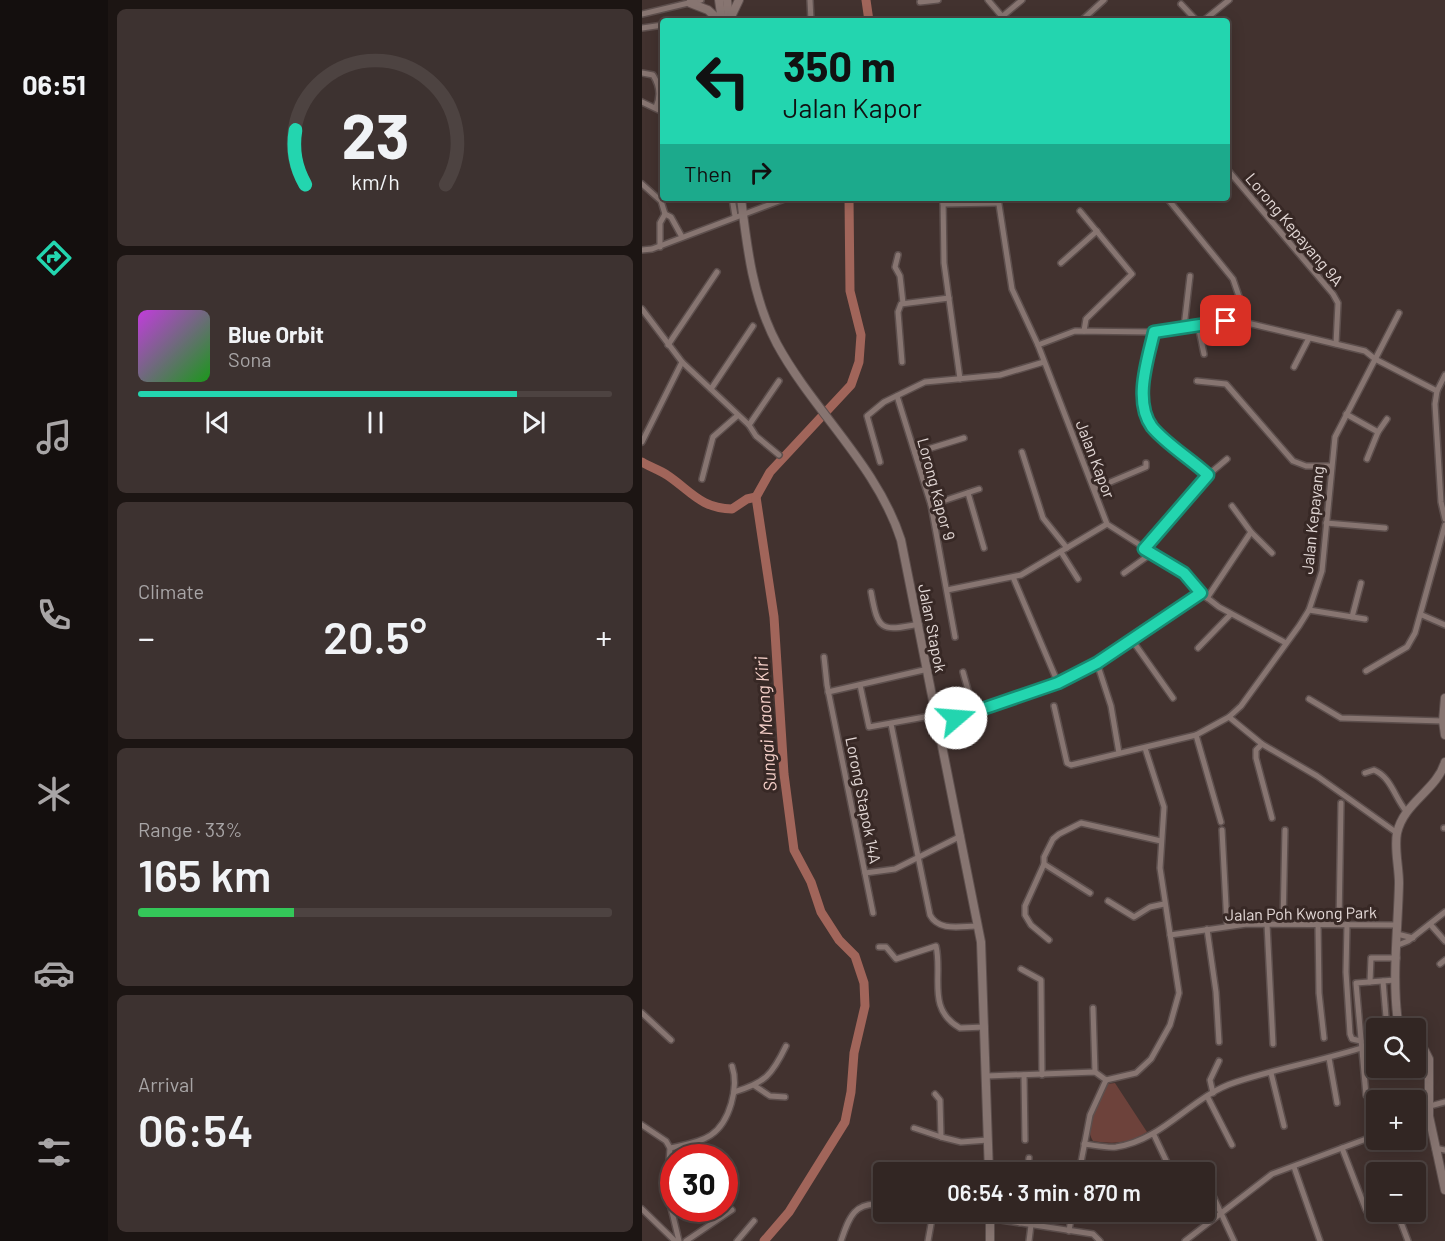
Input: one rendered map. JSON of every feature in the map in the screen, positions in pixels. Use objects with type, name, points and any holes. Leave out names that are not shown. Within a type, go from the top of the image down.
[{"type":"main road","points":[[719,0],[721,18]]},
{"type":"main road","points":[[727,0],[729,18]]},
{"type":"main road","points":[[730,18],[739,0]]},
{"type":"main road","points":[[691,2],[708,10],[717,18]]},
{"type":"main road","name":"Jalan Stapok","points":[[741,201],[753,278],[763,313],[777,345],[808,393],[879,490],[898,530],[928,669],[983,960],[989,1162]]},
{"type":"main road","points":[[1445,698],[1443,721],[1445,735]]},
{"type":"main road","points":[[1398,1018],[1395,980],[1398,945],[1397,833],[1406,811],[1439,775],[1445,762]]},
{"type":"main road","points":[[1426,1053],[1429,1059],[1429,1116],[1445,1190]]},
{"type":"main road","points":[[990,1222],[990,1241]]},
{"type":"street","points":[[642,14],[701,0]]},
{"type":"street","points":[[810,0],[811,18]]},
{"type":"street","points":[[920,2],[938,0]]},
{"type":"street","points":[[988,0],[1001,18]]},
{"type":"street","points":[[1004,18],[1022,0]]},
{"type":"street","points":[[1084,18],[1104,0]]},
{"type":"street","points":[[1207,18],[1229,0]]},
{"type":"street","points":[[1181,4],[1194,18]]},
{"type":"street","points":[[642,28],[660,25]]},
{"type":"street","points":[[642,73],[653,75],[658,82],[659,97],[656,107]]},
{"type":"street","points":[[643,104],[660,110]]},
{"type":"street","name":"Lorong Kepayang 9A","points":[[1230,173],[1333,294],[1338,303],[1336,344]]},
{"type":"street","points":[[642,184],[660,200]]},
{"type":"street","points":[[660,247],[659,229],[665,214],[661,201]]},
{"type":"street","points":[[732,201],[735,216]]},
{"type":"street","points":[[642,250],[660,247],[778,201]]},
{"type":"street","points":[[960,379],[944,263],[943,201],[998,201]]},
{"type":"street","name":"Jalan Kapor","points":[[998,201],[1012,289],[1038,345],[1107,524],[1184,573],[1207,598],[1286,643]]},
{"type":"street","points":[[1169,201],[1233,279],[1243,308],[1239,321]]},
{"type":"street","points":[[1080,211],[1132,274],[1086,319],[1084,331]]},
{"type":"street","points":[[665,214],[671,217],[682,237]]},
{"type":"street","points":[[1061,263],[1097,231]]},
{"type":"street","points":[[898,255],[895,267],[900,276],[903,303],[898,312],[902,362]]},
{"type":"street","points":[[668,345],[717,272]]},
{"type":"street","points":[[1184,327],[1190,276]]},
{"type":"street","points":[[903,303],[949,298]]},
{"type":"street","points":[[642,309],[682,362],[748,424],[756,436],[779,455]]},
{"type":"street","name":"Jalan Kepayang","points":[[1054,705],[1067,763],[1071,765],[1196,735],[1228,717],[1241,706],[1309,610],[1322,571],[1335,438],[1399,313]]},
{"type":"street","points":[[1038,345],[1075,331],[1154,332],[1239,321],[1365,351],[1375,359],[1437,391]]},
{"type":"street","points":[[1198,325],[1204,354]]},
{"type":"street","points":[[711,389],[753,326]]},
{"type":"street","points":[[1154,332],[1143,384],[1144,402],[1150,424],[1208,475]]},
{"type":"street","points":[[1294,367],[1310,338]]},
{"type":"street","points":[[642,442],[682,362]]},
{"type":"street","points":[[880,462],[868,426],[867,413],[925,381],[1000,375],[1044,362]]},
{"type":"street","points":[[1445,375],[1437,391],[1435,426],[1445,519]]},
{"type":"street","points":[[748,424],[779,381]]},
{"type":"street","points":[[1197,381],[1226,384],[1293,461],[1306,466],[1331,466]]},
{"type":"street","name":"Lorong Kapor 9","points":[[897,396],[931,505],[955,637]]},
{"type":"street","points":[[1346,414],[1378,432]]},
{"type":"street","points":[[702,479],[713,437],[737,416]]},
{"type":"street","points":[[1367,459],[1378,432],[1387,419]]},
{"type":"street","points":[[915,453],[964,438]]},
{"type":"street","points":[[1022,452],[1043,518],[1067,548]]},
{"type":"street","points":[[1144,549],[1208,475],[1227,459]]},
{"type":"street","points":[[1094,489],[1146,467],[1146,463]]},
{"type":"street","points":[[931,505],[980,489]]},
{"type":"street","points":[[968,493],[984,548]]},
{"type":"street","points":[[1232,506],[1251,532],[1272,552]]},
{"type":"street","points":[[1326,523],[1385,528]]},
{"type":"street","points":[[947,590],[1013,577],[1107,524]]},
{"type":"street","points":[[1366,671],[1407,647],[1422,615],[1445,525]]},
{"type":"street","points":[[1207,598],[1251,532]]},
{"type":"street","points":[[1061,552],[1078,579]]},
{"type":"street","points":[[1124,573],[1152,553]]},
{"type":"street","points":[[1013,577],[1058,683]]},
{"type":"street","points":[[1352,617],[1361,583]]},
{"type":"street","points":[[872,592],[876,620],[881,626],[894,630],[918,624]]},
{"type":"street","points":[[860,685],[869,727],[974,712],[1058,683],[1097,663],[1201,593]]},
{"type":"street","points":[[1309,610],[1365,619]]},
{"type":"street","points":[[1198,648],[1232,614]]},
{"type":"street","points":[[1422,615],[1445,625]]},
{"type":"street","points":[[1132,640],[1173,698]]},
{"type":"street","name":"Lorong Stapok 14A","points":[[824,657],[828,692],[873,914]]},
{"type":"street","points":[[1097,663],[1111,706],[1119,753]]},
{"type":"street","points":[[828,692],[928,669]]},
{"type":"street","points":[[963,672],[974,712]]},
{"type":"street","points":[[1309,699],[1341,718],[1443,721]]},
{"type":"street","points":[[1228,717],[1262,744],[1317,777],[1397,833]]},
{"type":"street","points":[[891,724],[917,856],[933,921],[950,927],[978,926]]},
{"type":"street","points":[[1196,735],[1221,822]]},
{"type":"street","points":[[1262,744],[1256,750],[1256,758],[1272,818]]},
{"type":"street","points":[[987,1076],[1095,1072],[1106,1080],[1136,1073],[1151,1059],[1170,1025],[1179,993],[1160,868],[1164,807],[1145,748]]},
{"type":"street","points":[[1365,773],[1374,770],[1379,772],[1392,786],[1406,811]]},
{"type":"street","points":[[1339,924],[1341,803]]},
{"type":"street","points":[[1049,940],[1031,925],[1025,915],[1034,883],[1053,839],[1081,823],[1161,841]]},
{"type":"street","points":[[1222,830],[1227,926]]},
{"type":"street","points":[[1283,924],[1285,830]]},
{"type":"street","points":[[865,873],[895,869],[961,836]]},
{"type":"street","points":[[1044,864],[1090,893]]},
{"type":"street","points":[[1108,901],[1134,917],[1150,907],[1164,904]]},
{"type":"street","points":[[1398,945],[1413,938],[1445,912]]},
{"type":"street","points":[[1267,924],[1273,1044]]},
{"type":"street","points":[[1318,924],[1319,993],[1324,1038]]},
{"type":"street","points":[[1347,924],[1350,1034],[1352,1038],[1361,1041]]},
{"type":"street","name":"Jalan Poh Kwong Park","points":[[1170,935],[1227,926],[1347,924],[1397,930],[1413,938]]},
{"type":"street","points":[[1430,924],[1445,941]]},
{"type":"street","points":[[1207,929],[1216,992],[1219,1042]]},
{"type":"street","points":[[879,947],[886,947],[896,959],[936,946],[937,998],[942,1010],[960,1028],[985,1027]]},
{"type":"street","points":[[1370,982],[1371,958],[1397,958]]},
{"type":"street","points":[[1021,969],[1041,980],[1042,1075]]},
{"type":"street","points":[[1347,983],[1395,980]]},
{"type":"street","points":[[1383,981],[1386,1018]]},
{"type":"street","points":[[1356,983],[1366,1095]]},
{"type":"street","points":[[1093,1008],[1095,1072]]},
{"type":"street","points":[[642,1013],[671,1040]]},
{"type":"street","points":[[734,1092],[754,1086],[772,1071],[786,1046]]},
{"type":"street","points":[[1084,1144],[1114,1147],[1154,1135],[1210,1094],[1235,1082],[1366,1047]]},
{"type":"street","points":[[1329,1058],[1337,1103]]},
{"type":"street","points":[[1219,1061],[1210,1080],[1210,1094],[1232,1145]]},
{"type":"street","points":[[683,1144],[710,1136],[724,1119],[734,1092],[732,1066]]},
{"type":"street","points":[[1270,1073],[1284,1126]]},
{"type":"street","points":[[1024,1075],[1024,1140]]},
{"type":"street","points":[[1081,1162],[1090,1114],[1106,1080]]},
{"type":"street","points":[[754,1086],[770,1096],[785,1097]]},
{"type":"street","points":[[935,1094],[940,1100],[941,1137]]},
{"type":"street","points":[[1430,1106],[1445,1102]]},
{"type":"street","points":[[642,1125],[667,1144]]},
{"type":"street","points":[[914,1128],[961,1142],[988,1140]]},
{"type":"street","points":[[1154,1135],[1167,1162]]},
{"type":"street","points":[[1185,1241],[1272,1174],[1366,1139]]},
{"type":"street","points":[[1342,1148],[1366,1210]]},
{"type":"street","points":[[1435,1148],[1445,1150]]},
{"type":"street","points":[[1028,1162],[1029,1158]]},
{"type":"street","points":[[1294,1167],[1320,1241]]},
{"type":"street","points":[[1215,1199],[1234,1241]]},
{"type":"street","points":[[840,1241],[847,1224],[858,1208],[873,1203]]},
{"type":"street","points":[[642,1209],[677,1241]]},
{"type":"street","points":[[737,1241],[754,1221]]},
{"type":"street","points":[[673,1222],[677,1241]]},
{"type":"street","points":[[687,1241],[715,1222]]},
{"type":"street","points":[[928,1241],[934,1222]]},
{"type":"street","points":[[1016,1222],[1093,1234],[1100,1241]]},
{"type":"street","points":[[1069,1232],[1070,1222]]},
{"type":"street","points":[[1401,1222],[1408,1241]]},
{"type":"street","points":[[1029,1241],[1031,1225]]},
{"type":"shaded area","points":[[1115,1083],[1147,1132],[1134,1139],[1121,1142],[1093,1141],[1089,1127],[1093,1112],[1107,1084]]},
{"type":"waterway","name":"Sungai Maong Kiri","points":[[866,0],[869,18]]},
{"type":"waterway","name":"Sungai Maong Kiri","points":[[764,1241],[789,1212],[845,1122],[851,1092],[854,1053],[865,1006],[864,983],[855,956],[839,940],[821,912],[811,882],[794,850],[784,774],[774,617],[756,497],[770,472],[851,385],[859,362],[861,335],[850,291],[849,201]]},
{"type":"waterway","points":[[642,462],[664,473],[696,498],[712,506],[732,509],[747,499],[756,497]]},
{"type":"route","points":[[956,718],[1058,683],[1097,663],[1201,593],[1184,573],[1144,549],[1208,475],[1150,424],[1144,402],[1143,384],[1154,332],[1226,321]]}]
